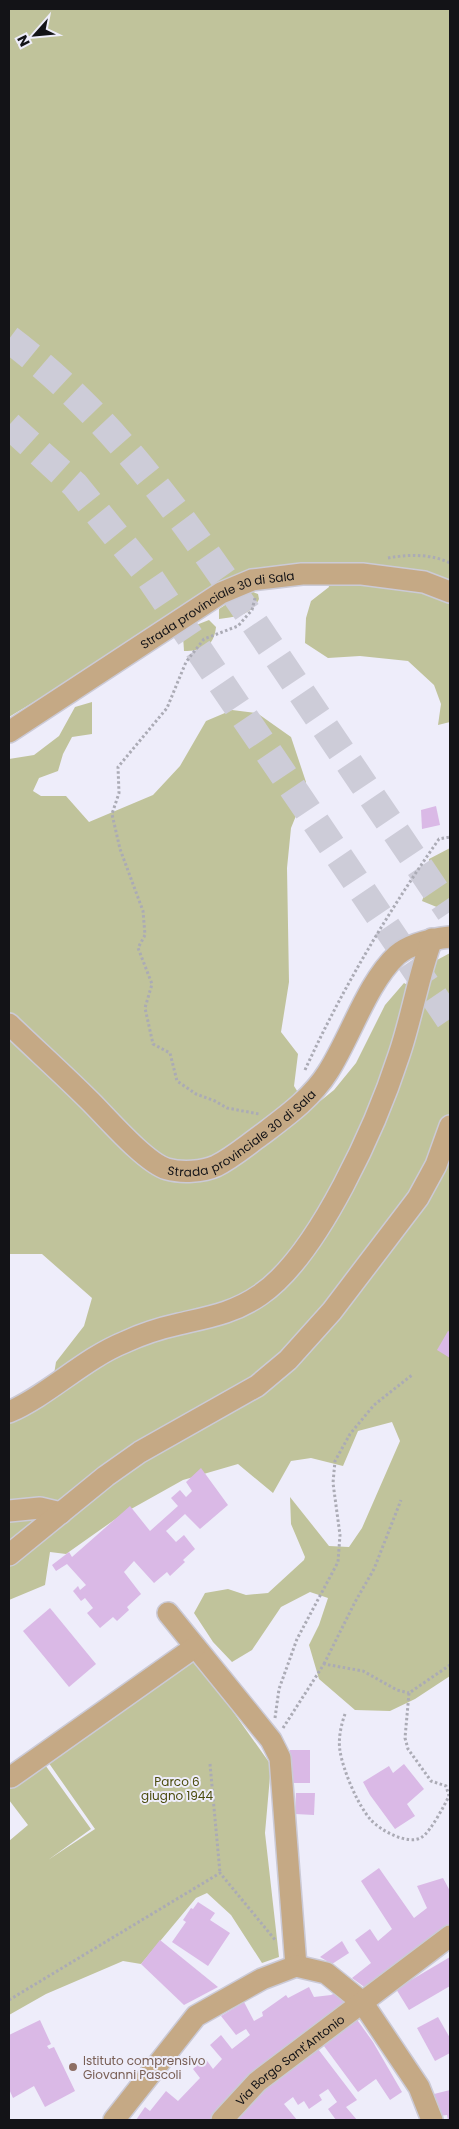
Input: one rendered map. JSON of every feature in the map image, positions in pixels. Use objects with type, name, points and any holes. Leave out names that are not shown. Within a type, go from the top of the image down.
[{"type":"street","name":"Strada provinciale 30 di Sala","points":[[9,732],[220,593],[252,580],[302,574],[362,574],[424,582],[450,592]]},
{"type":"street","name":"Strada provinciale 30 di Sala","points":[[9,1024],[119,1131],[155,1163],[167,1169],[184,1171],[214,1166],[237,1153],[300,1105],[327,1074],[377,979],[389,964],[400,953],[441,938]]},
{"type":"street","points":[[9,1412],[29,1403],[82,1366],[124,1342],[177,1324],[222,1315],[261,1295],[286,1272],[314,1236],[360,1153],[399,1055],[424,960],[441,938]]},
{"type":"street","points":[[9,1555],[106,1476],[140,1452],[257,1386],[288,1360],[332,1311],[418,1198],[436,1165],[450,1126]]},
{"type":"street","points":[[9,1511],[40,1508],[61,1513]]},
{"type":"street","points":[[168,1613],[276,1749],[296,1966]]},
{"type":"street","points":[[12,1777],[195,1647]]},
{"type":"street","name":"Via Borgo Sant'Antonio","points":[[222,2120],[257,2082],[450,1936]]},
{"type":"street","points":[[114,2120],[196,2016],[262,1979],[296,1966],[326,1973],[362,2002],[418,2087],[432,2120]]},
{"type":"path","points":[[272,578],[255,595],[252,610],[238,626],[204,639],[186,662],[167,708],[118,767],[119,793],[112,814],[120,849],[143,911],[145,935],[138,948],[152,984],[145,1008],[153,1044],[170,1053],[176,1081],[196,1094],[215,1101],[226,1108],[284,1117]]},
{"type":"path","points":[[276,1749],[279,1689],[297,1639],[338,1562],[340,1535],[333,1483],[336,1461],[350,1434],[374,1405],[412,1375]]},
{"type":"path","points":[[276,1749],[281,1732],[324,1664],[374,1569],[402,1500]]},
{"type":"path","points":[[324,1664],[363,1671],[397,1690],[409,1693],[450,1665]]},
{"type":"path","points":[[345,1714],[341,1726],[340,1750],[348,1777],[360,1802],[372,1821],[402,1840],[413,1841],[423,1837],[449,1796],[446,1786],[431,1781],[408,1749],[405,1738],[409,1693]]},
{"type":"path","points":[[210,1764],[220,1873],[278,1944]]},
{"type":"path","points":[[9,2000],[220,1873]]},
{"type":"green space","points":[[9,9],[450,9],[450,722],[438,725],[441,704],[434,685],[408,661],[360,656],[328,658],[305,643],[306,618],[311,601],[329,587],[325,570],[257,578],[115,653],[9,717]]},
{"type":"green space","points":[[253,592],[258,594],[259,599],[252,609],[237,616],[219,619],[219,609],[234,599]]},
{"type":"green space","points":[[209,620],[216,627],[215,634],[210,643],[202,649],[184,651],[183,636],[191,627]]},
{"type":"green space","points":[[92,702],[92,734],[72,737],[63,754],[58,771],[39,778],[33,791],[41,796],[66,796],[89,822],[153,795],[180,766],[206,721],[232,710],[257,713],[291,737],[306,782],[302,801],[291,828],[287,868],[289,982],[281,1032],[298,1054],[294,1086],[309,1110],[334,1090],[356,1063],[385,1005],[404,983],[423,994],[437,960],[450,953],[450,1676],[415,1699],[390,1711],[355,1710],[319,1679],[309,1645],[319,1625],[328,1598],[310,1592],[281,1607],[252,1650],[232,1662],[213,1642],[194,1613],[205,1593],[228,1589],[246,1595],[268,1593],[304,1560],[305,1557],[291,1524],[290,1497],[329,1546],[349,1547],[362,1528],[400,1441],[392,1422],[358,1431],[343,1466],[311,1458],[291,1461],[273,1493],[238,1464],[183,1480],[124,1513],[66,1554],[50,1552],[45,1585],[9,1600],[9,1421],[50,1398],[56,1362],[84,1326],[92,1298],[42,1254],[9,1254],[9,759],[34,755],[59,736],[75,707]]},
{"type":"green space","points":[[450,848],[450,901],[444,910],[422,901],[429,881],[429,859]]},
{"type":"green space","name":"Parco 6 giugno 1944","points":[[195,1658],[271,1765],[265,1833],[279,1957],[262,1963],[231,1915],[207,1893],[196,1898],[141,1964],[123,1961],[46,1994],[9,2015],[9,1841],[28,1825],[9,1800],[9,1788],[43,1762],[91,1829],[48,1860],[95,1829],[46,1759]]},
{"type":"building","points":[[436,806],[440,825],[422,829],[421,810]]},
{"type":"building","points":[[448,1331],[450,1332],[450,1358],[437,1350]]},
{"type":"building","points":[[201,1468],[228,1505],[200,1529],[185,1514],[166,1531],[176,1542],[184,1535],[195,1549],[170,1576],[167,1572],[154,1583],[134,1561],[124,1572],[141,1594],[127,1607],[129,1610],[117,1621],[113,1617],[100,1628],[87,1613],[93,1608],[85,1598],[81,1601],[73,1591],[78,1586],[80,1590],[86,1585],[67,1564],[56,1571],[52,1565],[69,1552],[72,1557],[130,1506],[150,1531],[178,1506],[171,1498],[180,1490],[186,1497],[192,1491],[186,1482]]},
{"type":"building","points":[[50,1608],[96,1664],[69,1687],[23,1631]]},
{"type":"building","points":[[290,1750],[310,1750],[310,1783],[291,1783]]},
{"type":"building","points":[[404,1764],[424,1789],[407,1804],[415,1816],[395,1829],[370,1795],[363,1782],[389,1766],[393,1773]]},
{"type":"building","points":[[296,1793],[315,1793],[314,1815],[295,1814]]},
{"type":"building","points":[[379,1868],[414,1918],[427,1908],[417,1886],[443,1878],[450,1891],[450,1924],[367,1989],[352,1978],[371,1963],[355,1940],[370,1929],[378,1941],[392,1929],[361,1881]]},
{"type":"building","points":[[198,1902],[215,1913],[210,1920],[230,1933],[208,1966],[172,1942],[186,1922],[183,1920],[191,1908],[193,1909]]},
{"type":"building","points":[[160,1940],[218,1987],[184,2005],[141,1964]]},
{"type":"building","points":[[342,1941],[349,1953],[332,1964],[320,1957]]},
{"type":"building","points":[[450,1957],[450,1986],[409,2010],[396,1989]]},
{"type":"building","points":[[309,1987],[314,1997],[331,1995],[339,1991],[349,2007],[235,2092],[209,2120],[136,2120],[145,2107],[150,2111],[166,2091],[178,2101],[200,2078],[193,2069],[205,2058],[213,2069],[222,2059],[210,2045],[221,2035],[232,2049],[250,2035],[246,2029],[236,2035],[221,2016],[244,2002],[254,2021],[263,2016],[262,2012],[286,1995],[288,1998]]},
{"type":"building","points":[[353,2014],[373,2042],[402,2092],[390,2100],[376,2079],[358,2092],[321,2042]]},
{"type":"building","points":[[438,2017],[450,2038],[450,2053],[435,2061],[417,2028]]},
{"type":"building","points":[[40,2020],[51,2044],[47,2046],[49,2049],[54,2047],[75,2091],[45,2107],[34,2086],[13,2098],[9,2089],[9,2035]]},
{"type":"building","points":[[315,2045],[357,2100],[346,2107],[357,2120],[336,2120],[328,2109],[337,2102],[328,2089],[319,2095],[322,2100],[309,2109],[304,2101],[298,2105],[293,2097],[284,2104],[297,2120],[228,2120]]},
{"type":"building","points":[[450,2090],[450,2120],[448,2120],[447,2115],[439,2116],[434,2094]]},
{"type":"tunnel","points":[[9,339],[50,372],[87,408],[156,485],[217,569],[450,912]]},
{"type":"tunnel","points":[[9,425],[75,485],[148,575],[450,1020]]},
{"type":"place","name":"Istituto comprensivo Giovanni Pascoli","points":[[73,2067]]}]
